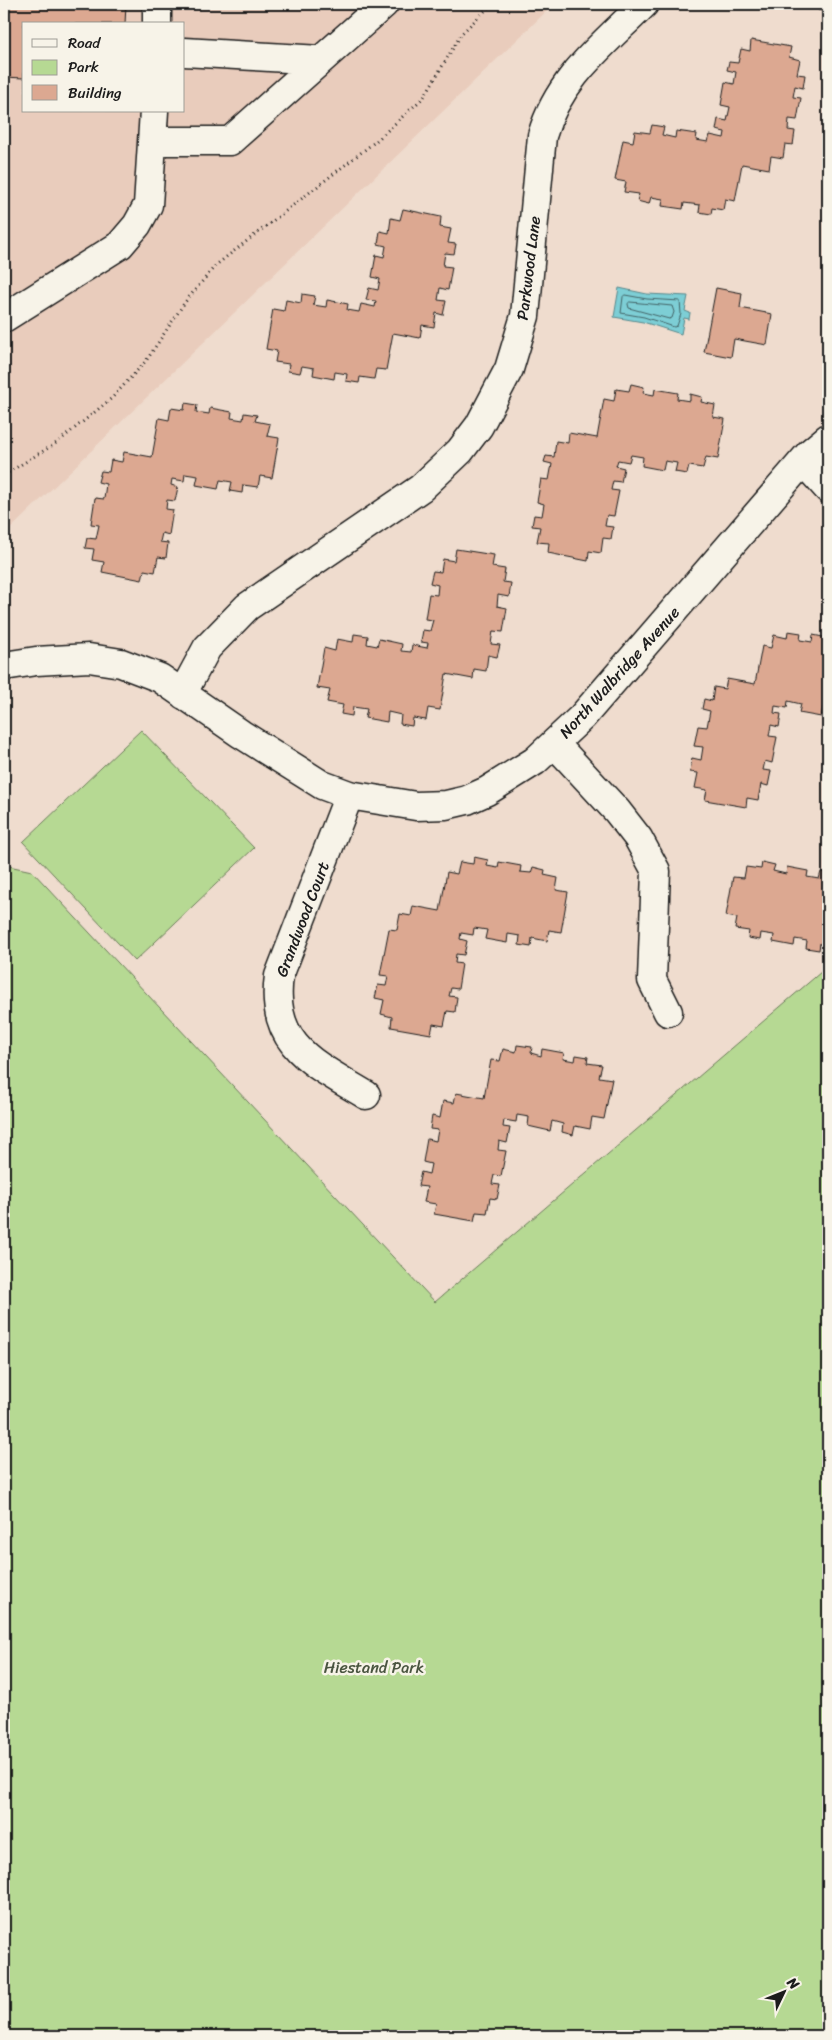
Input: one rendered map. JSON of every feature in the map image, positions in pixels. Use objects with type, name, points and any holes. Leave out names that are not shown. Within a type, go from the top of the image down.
[{"type":"street","points":[[157,4],[157,22]]},
{"type":"street","points":[[152,141],[230,141],[384,4]]},
{"type":"street","name":"Parkwood Lane","points":[[184,695],[187,685],[207,648],[247,607],[421,488],[460,452],[479,426],[509,369],[525,316],[542,136],[551,108],[573,75],[644,4]]},
{"type":"street","points":[[185,52],[321,60]]},
{"type":"street","points":[[4,318],[120,245],[137,225],[148,205],[154,112]]},
{"type":"street","name":"North Walbridge Avenue","points":[[4,666],[36,661],[89,658],[121,663],[160,678],[241,734],[322,785],[349,796],[416,806],[446,805],[460,802],[487,791],[535,761],[585,715],[803,461],[828,438]]},
{"type":"street","points":[[803,461],[828,489]]},
{"type":"street","points":[[555,744],[623,818],[638,838],[656,872],[652,980],[668,1012]]},
{"type":"street","name":"Grandwood Court","points":[[349,796],[279,976],[277,991],[281,1022],[289,1038],[299,1051],[312,1062],[366,1095]]},
{"type":"path","points":[[4,475],[58,442],[112,398],[146,361],[185,302],[216,265],[376,141],[424,97],[462,33],[492,4]]},
{"type":"shaded area","points":[[4,4],[554,4],[4,535]]},
{"type":"green space","points":[[141,730],[254,848],[135,961],[23,842]]},
{"type":"green space","name":"Hiestand Park","points":[[4,865],[32,871],[435,1302],[828,966],[828,2036],[4,2036]]},
{"type":"water","points":[[619,288],[647,294],[688,296],[685,311],[690,313],[689,319],[684,318],[681,334],[643,322],[614,317]]},
{"type":"building","points":[[4,4],[126,4],[125,22],[22,22],[22,78],[4,77]]},
{"type":"building","points":[[819,4],[828,4],[828,12],[818,10]]},
{"type":"building","points":[[751,40],[791,47],[789,57],[800,60],[797,74],[805,75],[803,88],[795,86],[793,97],[801,98],[797,120],[789,119],[788,130],[795,131],[793,145],[785,144],[783,158],[771,156],[769,169],[742,164],[735,201],[725,199],[723,210],[712,208],[711,214],[699,212],[700,205],[684,203],[683,209],[662,206],[663,199],[651,197],[649,204],[637,201],[639,194],[624,192],[626,182],[615,180],[623,140],[633,142],[635,131],[650,133],[652,125],[664,127],[662,135],[675,138],[676,131],[697,134],[696,140],[708,142],[710,135],[724,138],[725,132],[716,130],[718,119],[727,121],[730,107],[721,105],[725,82],[734,84],[736,72],[727,70],[729,62],[738,63],[741,49],[750,51]]},
{"type":"building","points":[[403,209],[441,217],[440,227],[451,229],[448,243],[456,244],[454,254],[445,253],[443,266],[452,267],[448,290],[440,288],[438,300],[446,301],[443,315],[436,313],[434,327],[422,325],[420,338],[393,333],[386,370],[376,369],[374,379],[360,377],[359,383],[346,381],[347,374],[335,372],[334,379],[313,375],[314,368],[302,366],[300,373],[288,371],[289,364],[275,362],[277,351],[266,349],[273,309],[284,311],[286,300],[301,303],[302,294],[315,296],[313,305],[326,307],[327,300],[348,304],[347,310],[359,312],[361,304],[375,307],[376,301],[366,300],[369,288],[378,290],[380,279],[372,277],[376,255],[384,257],[386,246],[378,244],[380,231],[389,233],[391,218],[400,220]]},
{"type":"building","points":[[716,288],[742,293],[740,308],[772,314],[767,345],[734,339],[731,357],[704,352]]},
{"type":"building","points":[[631,384],[644,387],[643,393],[654,395],[655,389],[678,393],[677,399],[690,401],[690,394],[702,397],[701,402],[715,405],[713,417],[725,419],[718,459],[706,457],[703,468],[689,466],[687,474],[675,472],[677,463],[665,461],[663,470],[642,466],[643,457],[631,455],[629,462],[618,460],[616,466],[624,468],[621,482],[613,481],[611,490],[619,491],[614,516],[607,515],[605,526],[613,527],[611,539],[603,538],[601,553],[589,551],[588,561],[548,553],[549,543],[537,542],[540,527],[532,526],[534,515],[542,516],[544,504],[537,502],[541,479],[549,480],[552,464],[544,462],[546,456],[554,457],[556,441],[568,443],[569,433],[597,438],[604,399],[614,401],[616,389],[629,391]]},
{"type":"building","points":[[185,403],[197,405],[196,412],[209,414],[210,408],[232,412],[231,418],[243,420],[244,413],[257,415],[255,421],[270,424],[267,436],[279,438],[272,478],[260,476],[258,487],[243,485],[242,493],[230,491],[232,482],[220,480],[218,489],[196,485],[198,476],[185,474],[184,481],[172,479],[171,485],[178,487],[175,501],[167,500],[166,509],[173,510],[169,535],[162,533],[160,542],[168,543],[166,558],[158,557],[155,572],[144,570],[142,580],[102,572],[104,562],[92,560],[94,549],[85,548],[87,538],[96,539],[99,525],[91,524],[95,498],[104,499],[106,484],[98,482],[101,471],[109,472],[111,460],[122,462],[124,452],[152,457],[159,418],[169,420],[171,408],[184,410]]},
{"type":"building","points":[[456,549],[494,555],[492,567],[505,569],[503,582],[511,583],[509,597],[498,595],[497,606],[507,608],[503,632],[493,631],[491,644],[500,645],[497,657],[488,655],[486,671],[474,669],[473,679],[446,674],[440,710],[428,708],[426,720],[413,718],[412,726],[400,724],[401,715],[388,712],[387,722],[365,718],[367,709],[353,707],[352,716],[341,714],[343,705],[327,702],[330,690],[317,688],[324,648],[335,651],[337,639],[353,642],[354,634],[368,636],[367,644],[377,646],[379,639],[402,644],[401,651],[411,652],[412,645],[427,648],[428,643],[421,642],[423,630],[430,631],[433,620],[425,619],[429,594],[437,595],[438,585],[430,583],[433,571],[441,572],[443,559],[454,561]]},
{"type":"building","points":[[788,631],[801,633],[800,640],[812,642],[813,635],[828,638],[828,709],[823,707],[821,717],[799,713],[801,704],[788,701],[787,708],[775,706],[774,713],[781,714],[779,727],[771,725],[769,736],[777,737],[772,763],[765,761],[763,770],[771,771],[768,786],[761,784],[758,800],[747,798],[746,807],[705,800],[707,790],[695,788],[698,773],[690,772],[692,758],[701,760],[703,747],[694,746],[698,726],[707,727],[710,711],[702,709],[704,699],[712,701],[714,687],[725,689],[727,679],[755,684],[762,646],[771,648],[774,635],[787,638]]},
{"type":"building","points":[[474,857],[488,860],[487,866],[498,868],[499,862],[521,866],[520,872],[531,873],[533,867],[545,870],[544,875],[558,878],[556,890],[568,892],[561,932],[549,930],[547,941],[532,938],[531,947],[519,945],[520,936],[508,934],[507,943],[485,939],[487,930],[474,928],[473,935],[461,933],[460,939],[467,941],[464,955],[456,954],[455,963],[462,964],[458,989],[451,988],[449,996],[457,997],[455,1012],[447,1011],[444,1026],[433,1024],[431,1034],[391,1027],[392,1017],[381,1014],[384,1000],[375,998],[378,985],[386,986],[388,976],[380,975],[389,929],[397,930],[400,914],[411,916],[413,906],[440,911],[447,872],[457,874],[460,862],[473,864]]},
{"type":"building","points":[[762,862],[775,865],[773,871],[786,874],[787,867],[808,871],[807,877],[819,879],[821,872],[826,872],[828,864],[828,945],[820,943],[819,950],[806,948],[807,941],[795,939],[794,946],[773,942],[774,935],[761,933],[760,940],[748,938],[749,931],[735,929],[737,918],[726,916],[733,877],[744,878],[746,867],[761,869]]},
{"type":"building","points":[[517,1045],[532,1047],[531,1053],[541,1056],[542,1049],[564,1053],[563,1059],[575,1061],[576,1055],[588,1057],[587,1063],[602,1065],[599,1077],[612,1079],[604,1119],[592,1117],[590,1129],[575,1126],[573,1135],[562,1132],[563,1124],[552,1121],[550,1131],[528,1126],[529,1117],[517,1115],[516,1122],[504,1120],[503,1127],[510,1128],[507,1143],[499,1141],[498,1150],[506,1151],[501,1176],[494,1175],[492,1184],[500,1185],[497,1199],[490,1198],[487,1213],[476,1212],[474,1221],[434,1214],[436,1204],[424,1202],[427,1187],[418,1186],[421,1172],[429,1174],[431,1164],[423,1162],[427,1139],[436,1141],[438,1130],[430,1129],[432,1116],[440,1118],[443,1101],[454,1103],[456,1093],[484,1098],[491,1060],[500,1061],[503,1049],[516,1052]]}]
